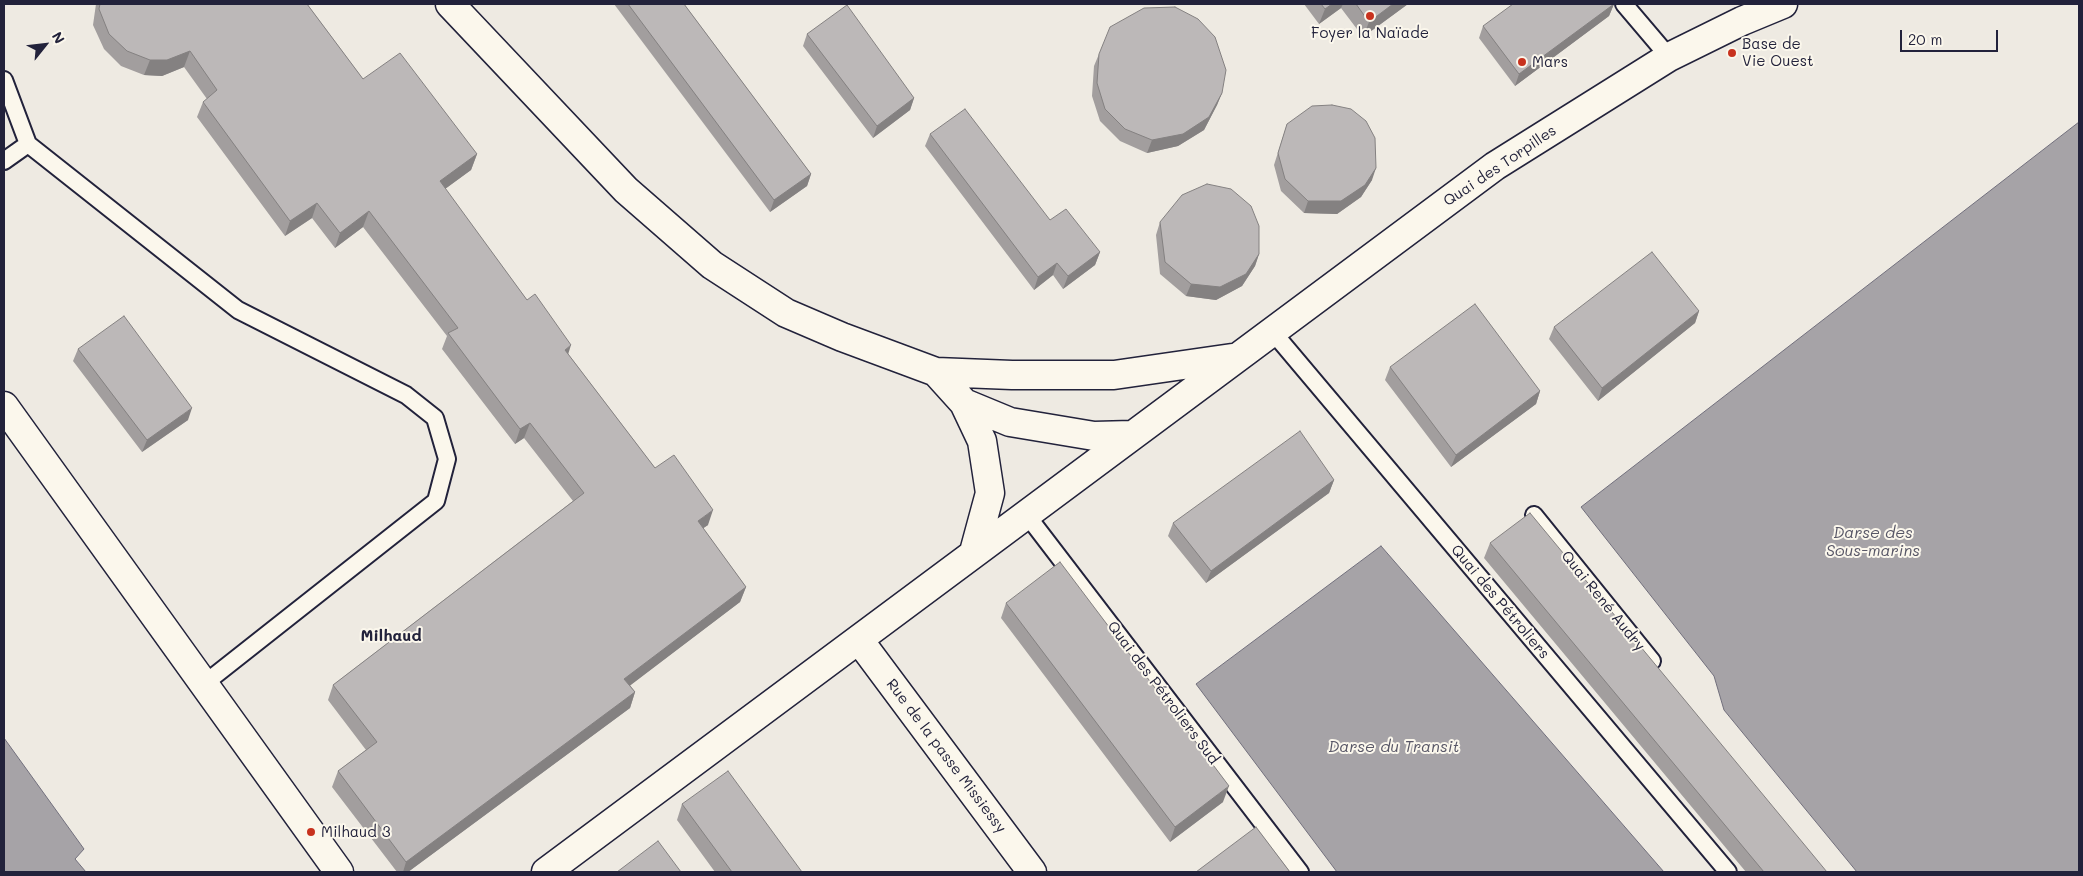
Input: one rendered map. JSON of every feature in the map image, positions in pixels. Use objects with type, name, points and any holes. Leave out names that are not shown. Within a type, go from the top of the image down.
[{"type":"street","points":[[450,4],[626,190],[712,265],[786,313],[842,337],[936,372],[1114,376],[1236,357]]},
{"type":"street","name":"Quai des Torpilles","points":[[546,872],[1495,166],[1669,57],[1742,21],[1783,4]]},
{"type":"street","points":[[936,372],[964,403],[982,441],[990,492],[974,552]]},
{"type":"street","points":[[964,403],[1010,422],[1094,436],[1132,435]]},
{"type":"street","points":[[4,406],[339,872]]},
{"type":"street","name":"Rue de la passe Missiessy","points":[[859,640],[1032,872]]},
{"type":"lane","points":[[1624,4],[1669,57]]},
{"type":"lane","points":[[4,80],[28,144],[238,310],[406,395],[435,418],[448,459],[436,501],[204,684]]},
{"type":"lane","points":[[4,161],[28,144]]},
{"type":"lane","name":"Quai des Pétroliers","points":[[1272,331],[1728,872]]},
{"type":"lane","name":"Quai des Pétroliers Sud","points":[[1026,514],[1300,872]]},
{"type":"lane","name":"Quai René Audry","points":[[1534,516],[1663,675]]},
{"type":"water","name":"Darse des Sous-marins","points":[[2079,122],[2079,872],[1857,872],[1724,710],[1714,676],[1581,507]]},
{"type":"water","name":"Darse du Transit","points":[[1381,546],[1664,872],[1337,872],[1196,684]]},
{"type":"water","points":[[4,738],[84,849],[75,859],[86,872],[4,872]]},
{"type":"building","points":[[100,4],[307,4],[363,79],[400,53],[477,154],[440,181],[527,300],[535,294],[571,345],[565,350],[655,468],[674,455],[713,510],[698,521],[746,587],[624,679],[635,692],[406,862],[338,771],[377,742],[333,685],[584,493],[530,423],[520,429],[448,333],[458,328],[369,211],[340,233],[317,203],[290,221],[203,102],[217,90],[190,51],[167,60],[150,60],[127,51],[109,34],[99,9]]},
{"type":"building","points":[[628,4],[684,4],[811,174],[774,200]]},
{"type":"building","points":[[1321,4],[1332,4],[1325,9]]},
{"type":"building","points":[[1356,4],[1393,4],[1369,22]]},
{"type":"building","name":"Mars","points":[[1513,4],[1614,4],[1519,74],[1483,26]]},
{"type":"building","points":[[847,5],[914,98],[877,126],[807,34]]},
{"type":"building","points":[[1175,7],[1198,19],[1215,37],[1226,70],[1222,93],[1209,117],[1183,134],[1152,140],[1125,129],[1105,109],[1097,83],[1099,54],[1110,27],[1144,8]]},
{"type":"building","points":[[1332,105],[1351,109],[1366,121],[1375,138],[1376,168],[1365,185],[1341,201],[1308,201],[1285,179],[1278,153],[1287,124],[1312,106]]},
{"type":"building","points":[[965,109],[1050,220],[1066,209],[1100,252],[1068,276],[1057,263],[1038,277],[930,134]]},
{"type":"building","points":[[1207,184],[1231,189],[1251,206],[1259,226],[1259,254],[1246,274],[1220,287],[1191,284],[1165,262],[1160,222],[1182,195]]},
{"type":"building","points":[[1652,252],[1699,311],[1602,388],[1554,327]]},
{"type":"building","points":[[1475,304],[1540,391],[1456,455],[1390,367]]},
{"type":"building","points":[[124,316],[192,408],[147,440],[78,349]]},
{"type":"building","points":[[1300,431],[1334,480],[1211,571],[1173,523]]},
{"type":"building","points":[[1530,513],[1827,872],[1764,872],[1490,543]]},
{"type":"building","points":[[1060,562],[1229,786],[1175,827],[1006,603]]},
{"type":"building","points":[[728,771],[802,872],[732,872],[682,804]]},
{"type":"building","points":[[1256,827],[1290,872],[1196,872]]},
{"type":"building","points":[[658,841],[681,872],[617,872]]},
{"type":"place","name":"Foyer la Naïade","points":[[1370,16]]},
{"type":"place","name":"Base de Vie Ouest","points":[[1732,53]]},
{"type":"place","name":"Mars","points":[[1522,62]]},
{"type":"place","name":"Milhaud 3","points":[[311,832]]},
{"type":"district","name":"Milhaud","points":[[391,636]]}]
